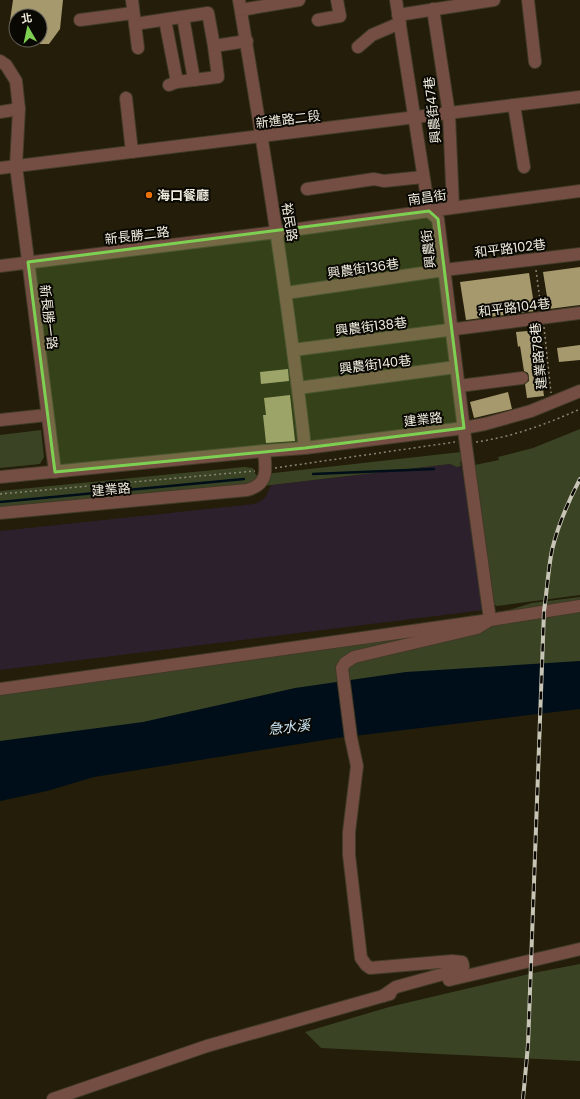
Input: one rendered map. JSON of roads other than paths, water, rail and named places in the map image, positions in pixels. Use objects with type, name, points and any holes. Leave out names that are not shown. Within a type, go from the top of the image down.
[{"type":"street","points":[[132,0],[138,48]]},
{"type":"street","points":[[240,5],[299,0]]},
{"type":"street","points":[[318,20],[340,16],[337,0]]},
{"type":"street","name":"興農街","points":[[396,0],[428,211],[438,219],[464,428],[463,442],[490,620]]},
{"type":"street","points":[[358,47],[372,35],[399,19],[426,7],[494,0]]},
{"type":"street","points":[[528,0],[535,62]]},
{"type":"street","name":"裕民路","points":[[240,5],[247,41],[286,293],[305,448]]},
{"type":"street","name":"興農街47巷","points":[[426,7],[448,114],[453,207]]},
{"type":"street","points":[[80,20],[134,18],[165,20],[208,13],[218,77],[173,84],[165,20]]},
{"type":"street","points":[[183,17],[194,80]]},
{"type":"street","points":[[214,46],[247,41]]},
{"type":"street","name":"新長勝一路","points":[[0,61],[6,65],[16,81],[19,109],[16,166],[55,472]]},
{"type":"street","name":"新進路二段","points":[[0,168],[580,97]]},
{"type":"street","points":[[126,98],[132,152]]},
{"type":"street","points":[[514,105],[524,167]]},
{"type":"street","points":[[0,112],[19,109]]},
{"type":"street","points":[[307,189],[374,179],[384,181],[424,177]]},
{"type":"street","name":"南昌街","points":[[277,232],[580,191]]},
{"type":"street","name":"新長勝二路","points":[[0,266],[277,232]]},
{"type":"street","name":"和平路102巷","points":[[444,270],[580,254]]},
{"type":"street","name":"興農街136巷","points":[[286,293],[444,270]]},
{"type":"street","name":"和平路104巷","points":[[452,329],[580,313]]},
{"type":"street","name":"興農街138巷","points":[[294,350],[452,329]]},
{"type":"street","name":"興農街140巷","points":[[298,388],[456,368]]},
{"type":"street","points":[[458,386],[522,378]]},
{"type":"street","name":"建業路","points":[[0,477],[305,448],[464,428],[531,411],[580,391]]},
{"type":"street","points":[[0,420],[47,415]]},
{"type":"street","name":"建業路","points":[[0,513],[256,488],[265,475],[266,470],[264,451]]},
{"type":"street","points":[[0,689],[580,606]]},
{"type":"street","points":[[383,996],[396,987],[454,971],[463,967],[463,965],[462,962],[452,961],[370,968],[362,961],[349,855],[349,832],[357,766],[351,738],[342,668],[344,663],[354,657],[478,628],[490,620]]},
{"type":"street","points":[[53,1099],[207,1046],[383,996],[496,968],[580,950]]},
{"type":"water","name":"急水溪","points":[[580,661],[580,709],[337,738],[94,777],[47,791],[0,801],[0,741],[143,722],[295,688],[406,672]]},
{"type":"waterway","points":[[313,474],[434,469]]},
{"type":"waterway","points":[[0,502],[244,479]]},
{"type":"railway","points":[[523,1099],[528,1045],[544,611],[549,565],[554,541],[571,496],[580,479]]},
{"type":"place","name":"海口餐廳","points":[[149,195]]}]
